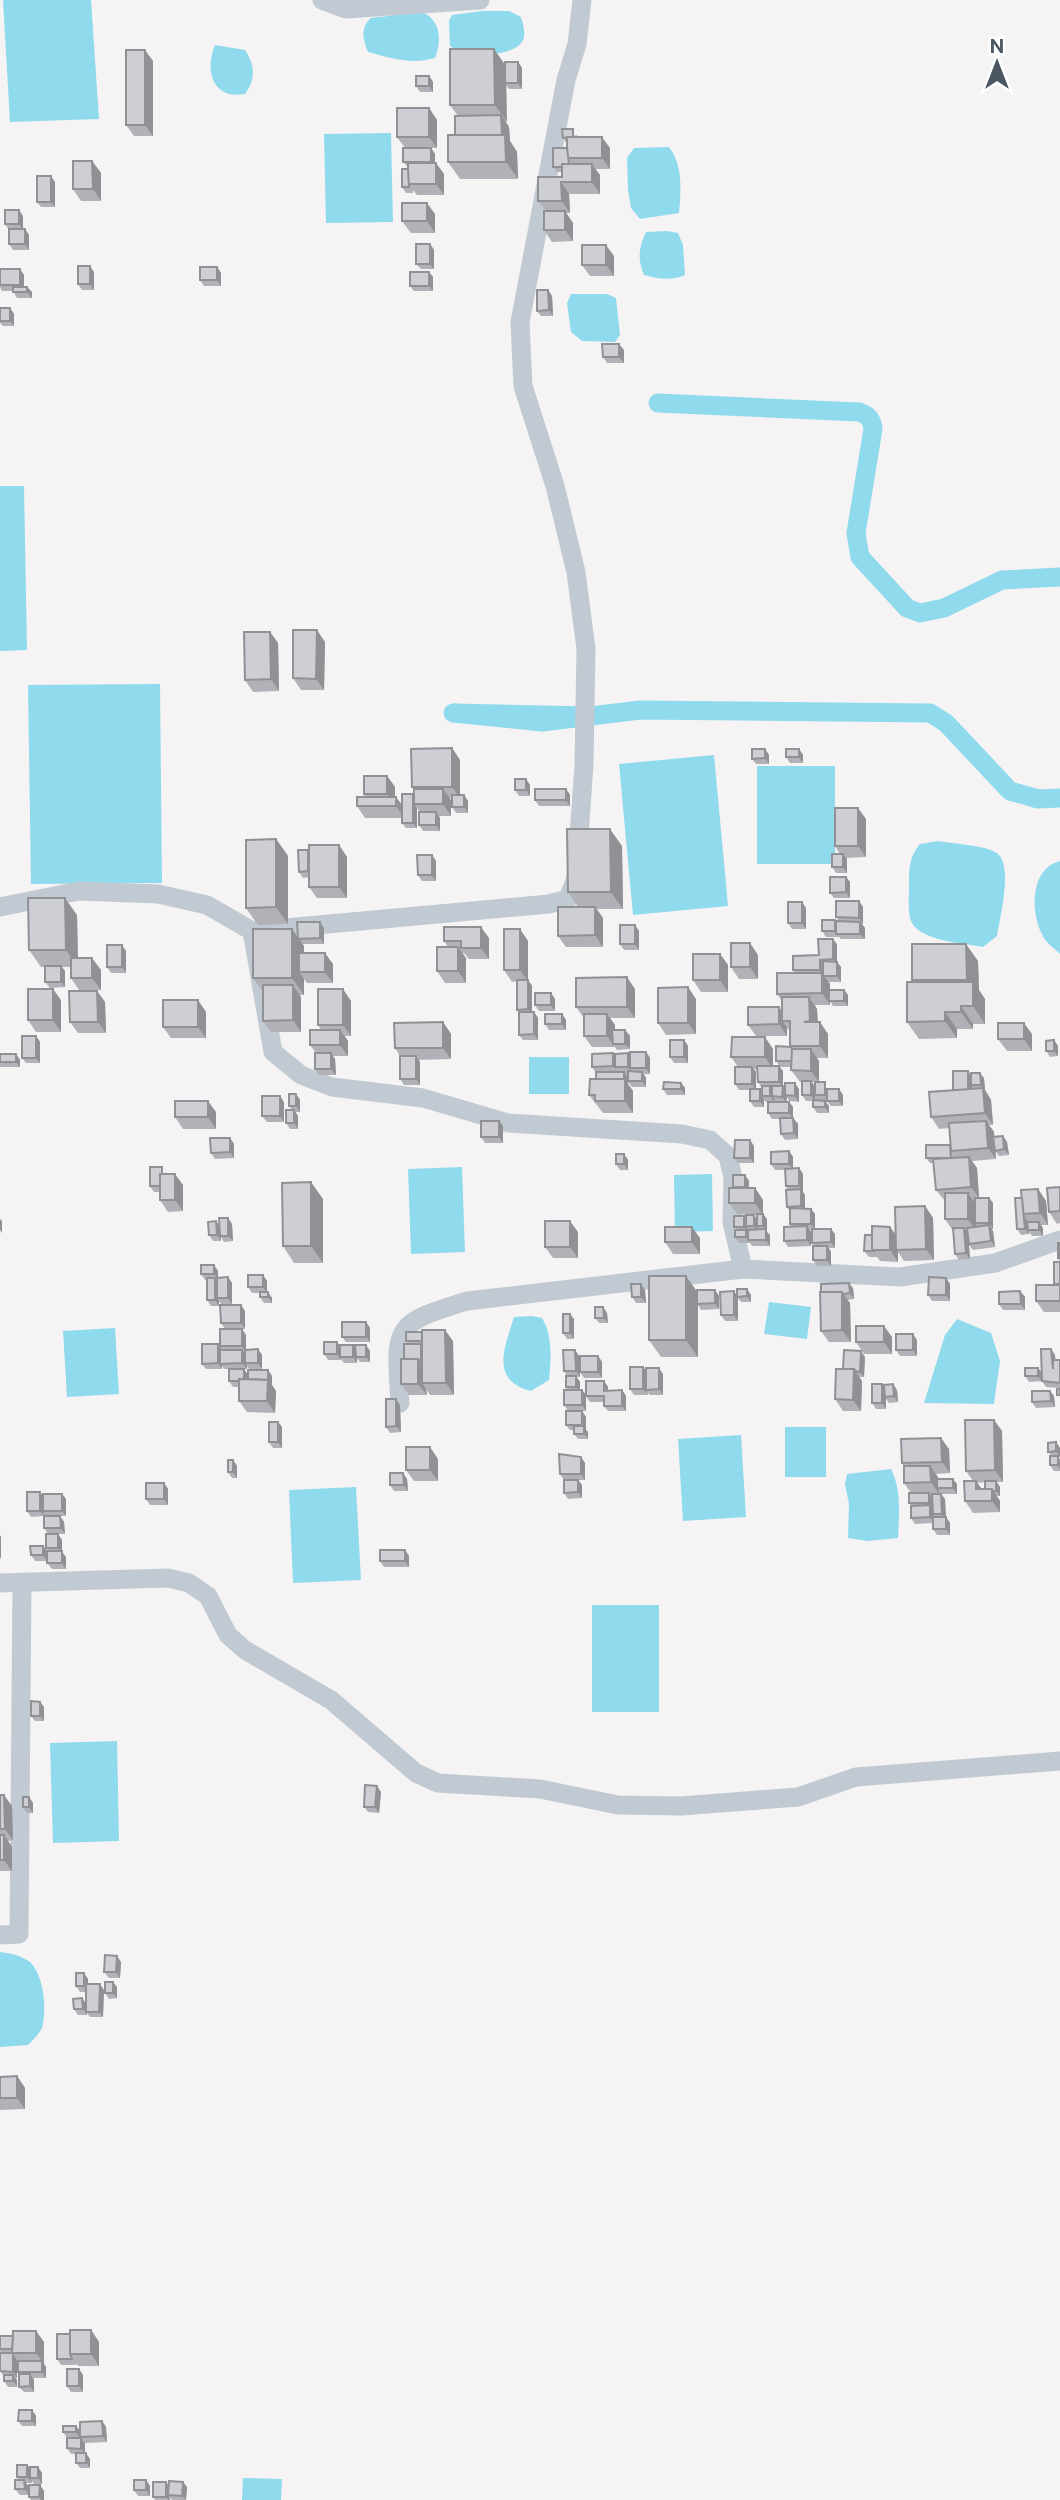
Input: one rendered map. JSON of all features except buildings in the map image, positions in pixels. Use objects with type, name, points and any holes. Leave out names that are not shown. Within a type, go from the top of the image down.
[{"type":"street","points":[[322,0],[345,9],[480,0]]},
{"type":"street","points":[[0,906],[79,891],[158,894],[207,905],[252,931],[549,904],[568,899],[576,878],[584,765],[586,649],[576,572],[555,486],[523,386],[520,323],[566,80],[577,44],[582,0]]},
{"type":"street","points":[[252,931],[273,1052],[301,1075],[331,1087],[423,1098],[508,1123],[682,1134],[710,1140],[728,1156],[733,1178],[732,1222],[743,1269]]},
{"type":"street","points":[[400,1403],[397,1348],[403,1329],[423,1314],[467,1301],[743,1269],[900,1277],[995,1263],[1060,1240]]},
{"type":"street","points":[[0,1583],[168,1578],[189,1583],[208,1596],[228,1635],[244,1650],[331,1700],[416,1773],[438,1783],[540,1789],[618,1805],[681,1806],[797,1797],[856,1777],[1060,1761]]},
{"type":"street","points":[[0,1935],[19,1934],[22,1583]]},
{"type":"water","points":[[3,0],[91,0],[99,119],[10,122]]},
{"type":"water","points":[[509,11],[521,17],[524,34],[519,45],[506,52],[479,55],[463,53],[450,46],[449,21],[452,15]]},
{"type":"water","points":[[422,12],[433,20],[438,32],[439,45],[435,58],[409,61],[368,52],[363,34],[371,18]]},
{"type":"water","points":[[215,45],[245,50],[253,72],[245,94],[225,93],[214,82],[211,64]]},
{"type":"water","points":[[391,133],[393,222],[326,223],[324,134]]},
{"type":"water","points":[[669,147],[679,170],[679,213],[640,219],[631,208],[627,158],[634,148]]},
{"type":"water","points":[[646,232],[678,233],[683,245],[685,275],[665,279],[644,275],[640,253]]},
{"type":"water","points":[[571,294],[607,294],[616,298],[620,335],[615,342],[582,341],[571,332],[567,303]]},
{"type":"water","points":[[0,486],[24,486],[27,650],[0,651]]},
{"type":"water","points":[[160,684],[162,883],[31,884],[28,685]]},
{"type":"water","points":[[714,755],[728,906],[633,915],[619,764]]},
{"type":"water","points":[[757,766],[835,766],[835,864],[757,864]]},
{"type":"water","points":[[938,841],[993,851],[1002,860],[1005,881],[997,936],[983,947],[930,936],[914,926],[910,918],[909,874],[912,858],[920,844]]},
{"type":"water","points":[[1060,861],[1060,954],[1044,938],[1039,928],[1035,894],[1042,873]]},
{"type":"water","points":[[529,1057],[569,1057],[569,1094],[529,1094]]},
{"type":"water","points":[[462,1167],[465,1252],[411,1254],[408,1169]]},
{"type":"water","points":[[712,1174],[713,1231],[675,1232],[674,1175]]},
{"type":"water","points":[[769,1302],[811,1307],[807,1339],[764,1334]]},
{"type":"water","points":[[514,1317],[542,1318],[546,1325],[551,1356],[549,1380],[531,1391],[509,1379],[503,1361]]},
{"type":"water","points":[[957,1319],[991,1333],[1000,1361],[994,1404],[924,1403],[945,1335]]},
{"type":"water","points":[[115,1328],[119,1394],[67,1397],[63,1331]]},
{"type":"water","points":[[785,1427],[826,1427],[826,1477],[785,1477]]},
{"type":"water","points":[[741,1435],[746,1517],[683,1521],[678,1439]]},
{"type":"water","points":[[891,1469],[898,1494],[898,1538],[868,1541],[848,1538],[849,1504],[845,1484],[847,1474]]},
{"type":"water","points":[[356,1487],[361,1580],[293,1583],[289,1490]]},
{"type":"water","points":[[592,1605],[659,1605],[659,1712],[592,1712]]},
{"type":"water","points":[[117,1741],[119,1841],[53,1843],[50,1743]]},
{"type":"water","points":[[0,1952],[16,1955],[31,1963],[42,1985],[42,2028],[28,2045],[0,2047]]},
{"type":"water","points":[[243,2478],[282,2479],[281,2500],[242,2500]]},
{"type":"waterway","points":[[658,403],[859,412],[867,416],[873,429],[856,533],[860,557],[907,608],[920,613],[944,608],[1002,580],[1060,577]]},
{"type":"waterway","points":[[590,716],[453,713],[542,722],[640,710],[930,713],[946,723],[1010,791],[1038,799],[1060,798]]}]
